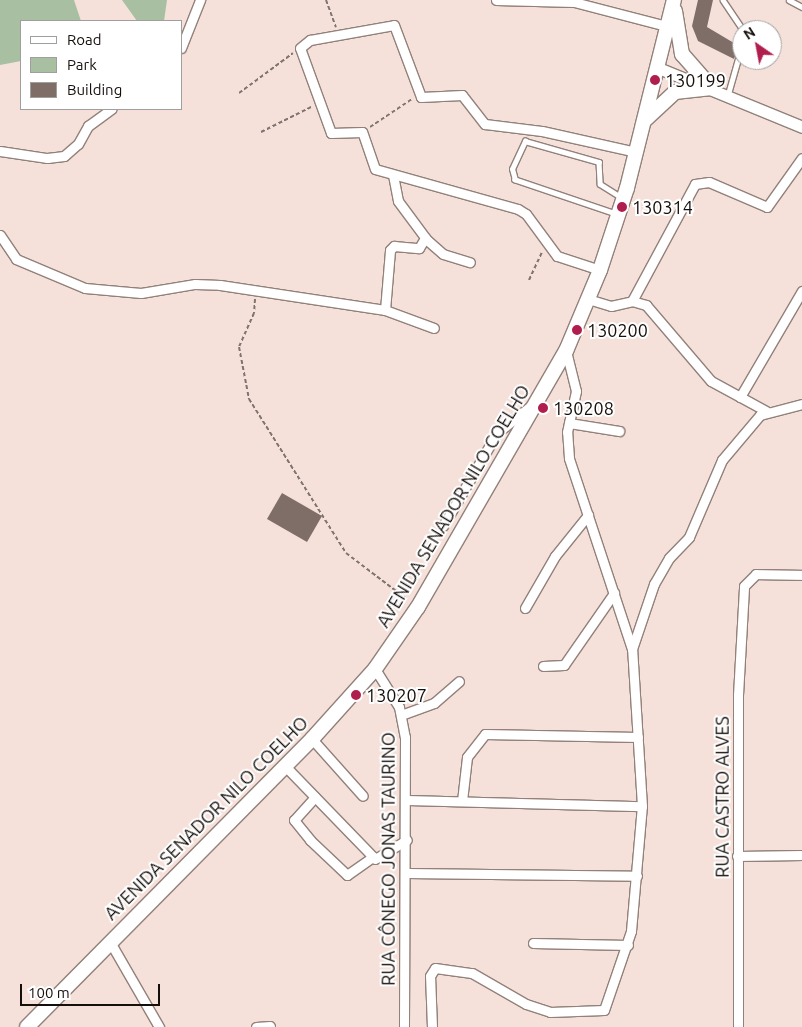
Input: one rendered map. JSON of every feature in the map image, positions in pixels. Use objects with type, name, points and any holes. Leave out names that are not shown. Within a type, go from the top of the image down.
[{"type":"main road","name":"AVENIDA SENADOR NILO COELHO","points":[[27,1027],[312,739],[374,668],[418,607],[566,351],[600,270],[619,216],[666,26],[675,0]]},
{"type":"main road","points":[[675,0],[678,45],[687,63],[712,88]]},
{"type":"main road","points":[[643,122],[675,92],[712,88]]},
{"type":"street","points":[[182,45],[200,0]]},
{"type":"street","points":[[496,0],[574,2],[666,26]]},
{"type":"street","points":[[600,270],[564,261],[546,243],[518,209],[393,176],[373,167],[362,132],[333,135],[319,103],[300,48],[310,40],[394,25],[418,94],[426,99],[462,96],[477,118],[495,127],[542,131],[636,152]]},
{"type":"street","points":[[656,67],[712,88],[802,128]]},
{"type":"street","points":[[0,151],[47,158],[64,156],[78,144],[88,126],[110,110]]},
{"type":"street","points":[[632,301],[695,184],[709,182],[767,207],[802,158]]},
{"type":"street","points":[[393,176],[398,201],[425,238],[443,254],[470,262]]},
{"type":"street","points":[[0,235],[16,259],[84,288],[141,293],[194,284],[256,291],[385,310],[434,328]]},
{"type":"street","points":[[385,310],[390,250],[419,248],[425,238]]},
{"type":"street","points":[[740,397],[802,291]]},
{"type":"street","points":[[588,299],[611,306],[632,301],[652,311],[701,372],[766,411]]},
{"type":"street","points":[[432,1027],[430,976],[439,968],[478,975],[537,1009],[602,1011],[610,1001],[628,945],[638,876],[642,806],[632,649],[569,458],[569,423],[576,391],[566,351]]},
{"type":"street","points":[[443,526],[497,433],[540,398]]},
{"type":"street","points":[[632,649],[654,584],[693,530],[722,460],[766,411],[802,404]]},
{"type":"street","points":[[569,423],[619,431]]},
{"type":"street","points":[[525,608],[555,556],[588,515]]},
{"type":"street","name":"RUA CASTRO ALVES","points":[[738,1027],[737,856],[742,596],[746,580],[756,574],[802,575]]},
{"type":"street","points":[[543,666],[564,665],[614,593]]},
{"type":"street","name":"RUA CÔNEGO JONAS TAURINO","points":[[374,668],[401,715],[407,800],[404,1027]]},
{"type":"street","points":[[401,715],[434,703],[459,681]]},
{"type":"street","points":[[462,801],[467,756],[485,734],[638,737]]},
{"type":"street","points":[[312,739],[363,796]]},
{"type":"street","points":[[285,766],[373,857]]},
{"type":"street","points":[[314,797],[294,820],[310,840],[347,875],[373,857],[407,840]]},
{"type":"street","points":[[407,800],[642,806]]},
{"type":"street","points":[[737,856],[802,855]]},
{"type":"street","points":[[407,873],[638,876]]},
{"type":"street","points":[[110,942],[159,1027]]},
{"type":"street","points":[[533,943],[628,945]]},
{"type":"street","points":[[256,1027],[270,1026]]},
{"type":"lane","points":[[723,0],[737,20]]},
{"type":"lane","points":[[790,0],[802,7]]},
{"type":"lane","points":[[728,95],[735,70]]},
{"type":"lane","points":[[619,216],[515,180],[512,169],[525,141],[536,141],[599,162],[600,184],[624,199]]},
{"type":"path","points":[[326,0],[340,36]]},
{"type":"path","points":[[239,93],[300,48]]},
{"type":"path","points":[[362,132],[418,94]]},
{"type":"path","points":[[260,132],[319,103]]},
{"type":"path","points":[[529,280],[546,243]]},
{"type":"path","points":[[256,291],[254,313],[239,347],[249,399],[346,553],[418,607]]},
{"type":"green space","points":[[0,0],[74,0],[81,20],[20,20],[20,61],[0,65]]},
{"type":"green space","points":[[122,0],[167,0],[164,20],[136,20]]},
{"type":"building","points":[[698,0],[713,0],[707,27],[732,42],[732,58],[698,41],[692,26]]},
{"type":"building","points":[[282,493],[322,516],[307,542],[267,519]]},
{"type":"place","name":"130199","points":[[655,80]]},
{"type":"place","name":"130314","points":[[622,207]]},
{"type":"place","name":"130200","points":[[577,330]]},
{"type":"place","name":"130208","points":[[543,408]]},
{"type":"place","name":"130207","points":[[356,695]]}]
